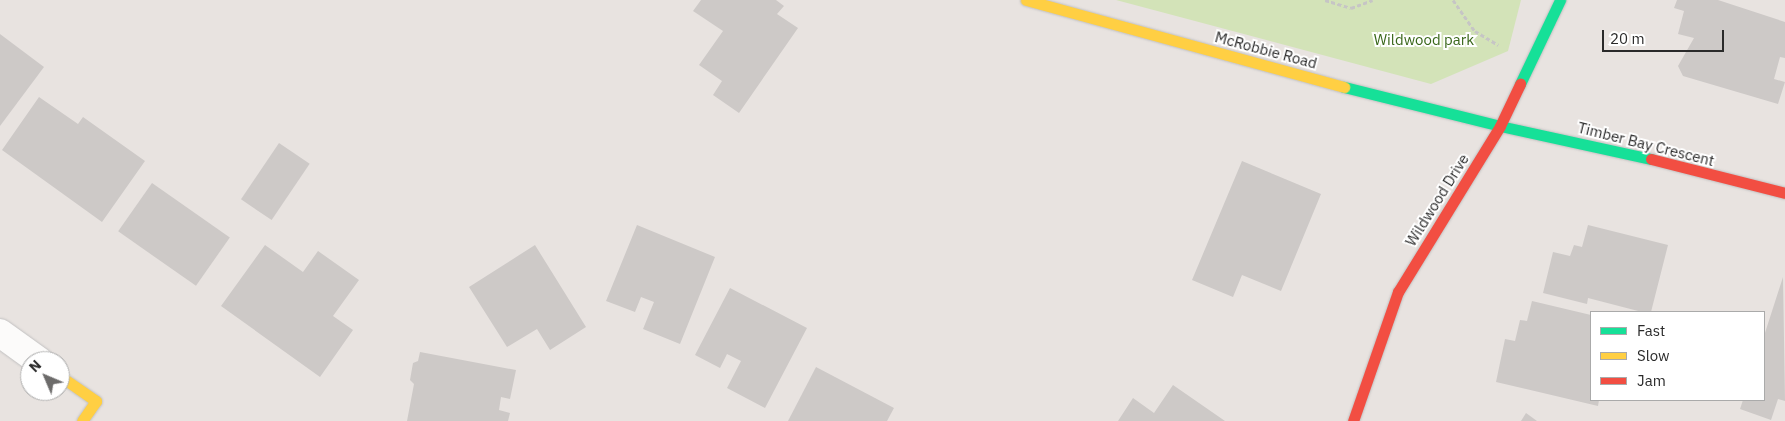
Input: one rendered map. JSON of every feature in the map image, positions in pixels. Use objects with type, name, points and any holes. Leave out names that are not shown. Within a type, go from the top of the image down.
[{"type":"street","name":"McRobbie Road","points":[[1026,0],[1403,103],[1500,126]]},
{"type":"street","name":"Wildwood Drive","points":[[1353,421],[1398,292],[1500,126],[1560,0]]},
{"type":"street","name":"Timber Bay Crescent","points":[[1500,126],[1602,147],[1785,193]]},
{"type":"street","points":[[0,334],[25,351]]},
{"type":"street","points":[[70,383],[96,401],[82,421]]},
{"type":"path","points":[[1325,0],[1352,8],[1373,0]]},
{"type":"path","points":[[1452,0],[1475,31],[1498,44]]},
{"type":"green space","name":"Wildwood park","points":[[1116,0],[1521,0],[1508,51],[1431,84]]},
{"type":"building","points":[[701,0],[776,0],[784,6],[777,14],[798,28],[739,113],[713,95],[722,81],[699,65],[723,31],[693,11]]},
{"type":"building","points":[[1677,0],[1718,0],[1785,22],[1785,58],[1780,57],[1774,79],[1785,82],[1778,104],[1683,76],[1678,66],[1694,38],[1678,34],[1684,11],[1674,8]]},
{"type":"building","points":[[0,34],[44,67],[0,126]]},
{"type":"building","points":[[39,97],[78,124],[83,117],[145,161],[102,222],[2,150]]},
{"type":"building","points":[[279,143],[310,164],[272,220],[241,199]]},
{"type":"building","points":[[1242,161],[1321,194],[1281,291],[1242,275],[1233,297],[1192,280]]},
{"type":"building","points":[[152,183],[230,237],[196,286],[118,231]]},
{"type":"building","points":[[637,225],[715,257],[680,344],[643,329],[654,302],[641,297],[635,312],[606,301]]},
{"type":"building","points":[[1588,225],[1668,245],[1651,311],[1638,311],[1588,298],[1587,304],[1543,293],[1553,252],[1570,256],[1574,245],[1582,247]]},
{"type":"building","points":[[265,245],[303,272],[318,251],[359,280],[333,316],[353,330],[320,377],[221,306]]},
{"type":"building","points":[[535,245],[586,327],[550,350],[537,329],[507,347],[469,287]]},
{"type":"building","points":[[1783,277],[1785,401],[1778,399],[1771,420],[1740,409],[1743,401],[1765,401],[1765,333]]},
{"type":"building","points":[[730,288],[807,328],[765,408],[727,388],[741,361],[727,354],[720,368],[695,355]]},
{"type":"building","points":[[1532,301],[1590,315],[1590,401],[1599,401],[1598,406],[1496,382],[1505,339],[1515,341],[1520,320],[1527,321]]},
{"type":"building","points":[[420,352],[516,370],[510,399],[501,397],[499,410],[510,413],[508,421],[407,421],[414,384],[410,380],[413,363],[418,361]]},
{"type":"building","points":[[816,367],[894,408],[887,421],[788,421]]},
{"type":"building","points":[[1173,385],[1225,421],[1118,421],[1133,398],[1154,413]]},
{"type":"building","points":[[1526,413],[1537,421],[1521,421]]},
{"type":"traffic: fast","points":[[1520,84],[1560,0]]},
{"type":"traffic: fast","points":[[1344,87],[1500,126],[1651,159]]},
{"type":"traffic: slow","points":[[1026,0],[1344,87]]},
{"type":"traffic: slow","points":[[70,383],[96,401],[82,421]]},
{"type":"traffic: jam","points":[[1353,421],[1398,292],[1500,126],[1520,84]]},
{"type":"traffic: jam","points":[[1651,159],[1785,193]]}]
